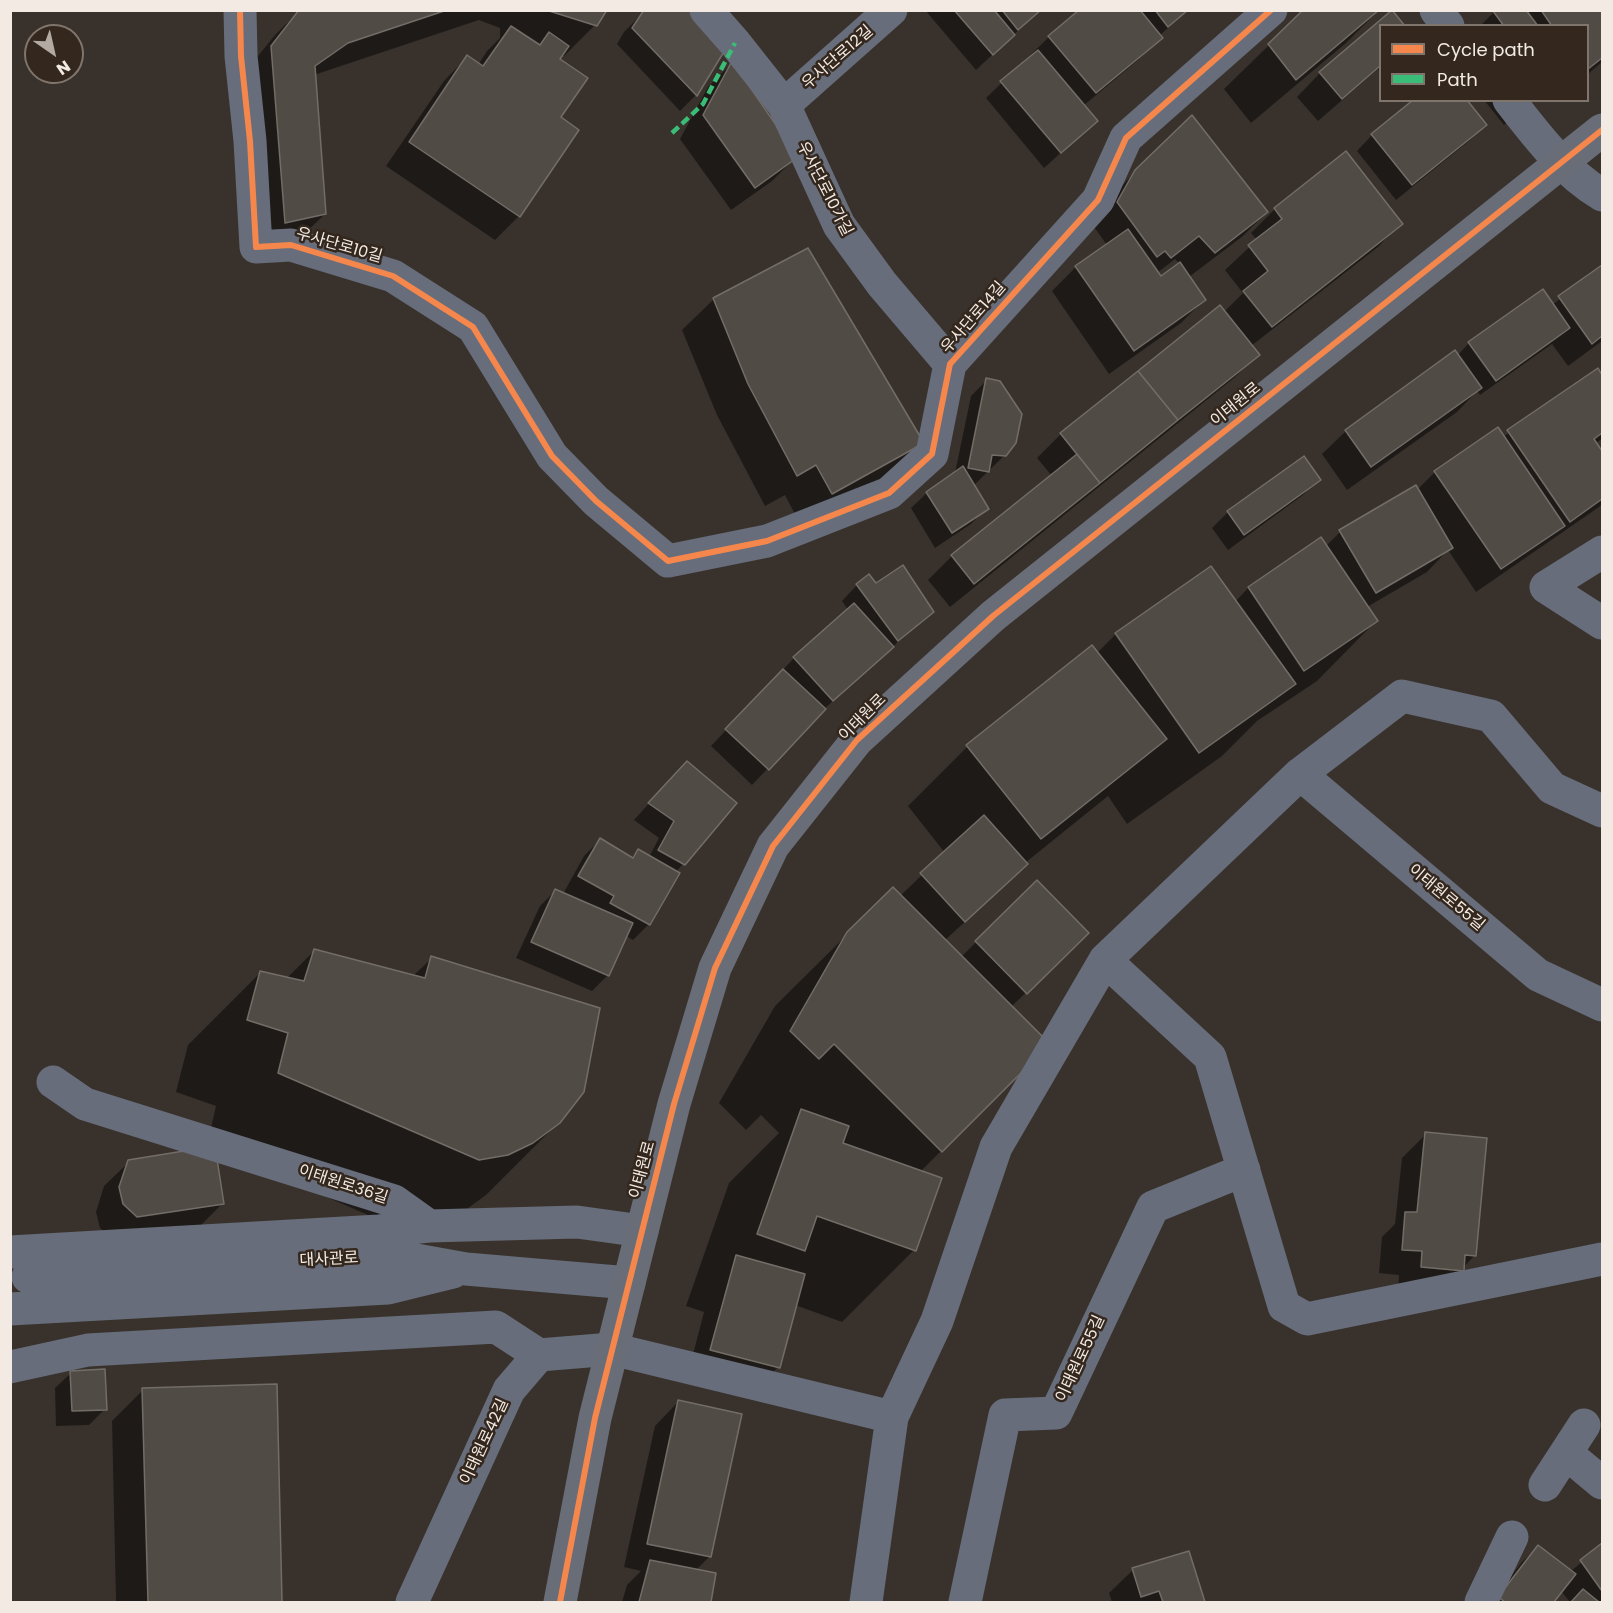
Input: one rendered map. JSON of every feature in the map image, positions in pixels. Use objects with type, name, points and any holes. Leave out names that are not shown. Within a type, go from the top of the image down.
[{"type":"main road","name":"이태원로","points":[[560,1602],[595,1418],[674,1104],[715,968],[773,846],[856,740],[993,616],[1602,130]]},
{"type":"street","name":"우사단로10길","points":[[240,10],[241,56],[250,141],[256,247],[291,245],[393,276],[473,327],[552,456],[596,501],[668,561]]},
{"type":"street","name":"우사단로10가길","points":[[706,10],[784,105],[839,225],[882,284],[950,364]]},
{"type":"street","name":"우사단로12길","points":[[784,105],[891,10]]},
{"type":"street","name":"우사단로14길","points":[[668,561],[767,541],[889,493],[932,454],[950,364],[1098,200],[1126,138],[1271,10]]},
{"type":"street","points":[[1436,10],[1446,24]]},
{"type":"street","points":[[1511,102],[1540,140],[1561,162],[1583,184],[1602,195]]},
{"type":"street","points":[[1602,552],[1546,587],[1602,623]]},
{"type":"street","points":[[866,1602],[892,1417],[937,1321],[996,1147],[1104,960],[1300,774],[1402,696],[1491,716],[1552,788],[1602,811]]},
{"type":"street","name":"이태원로55길","points":[[1300,774],[1538,975],[1602,1005]]},
{"type":"street","points":[[1104,960],[1210,1057],[1284,1306],[1307,1319],[1602,1259]]},
{"type":"street","name":"이태원로36길","points":[[53,1082],[85,1104],[394,1201],[429,1226]]},
{"type":"street","name":"이태원로55길","points":[[965,1602],[1005,1415],[1056,1413],[1153,1207],[1244,1170]]},
{"type":"street","points":[[19,1264],[429,1226],[577,1222],[642,1231]]},
{"type":"street","name":"대사관로","points":[[19,1264],[394,1256],[466,1269],[628,1283]]},
{"type":"street","points":[[10,1309],[387,1288],[466,1269]]},
{"type":"street","points":[[10,1367],[88,1350],[496,1327],[539,1355],[612,1349],[892,1417]]},
{"type":"street","name":"이태원로42길","points":[[412,1602],[509,1390],[539,1355]]},
{"type":"street","points":[[1545,1485],[1584,1425]]},
{"type":"street","points":[[1566,1453],[1602,1483]]},
{"type":"street","points":[[1481,1602],[1512,1537]]},
{"type":"building","points":[[299,10],[447,10],[348,43],[315,66],[326,214],[285,223],[271,46]]},
{"type":"building","points":[[546,10],[607,10],[597,26]]},
{"type":"building","points":[[644,10],[693,10],[725,50],[697,96],[632,28]]},
{"type":"building","points":[[954,10],[994,10],[1015,35],[993,55]]},
{"type":"building","points":[[1002,10],[1041,10],[1018,30]]},
{"type":"building","points":[[1079,10],[1140,10],[1163,38],[1096,93],[1048,36]]},
{"type":"building","points":[[1155,10],[1188,10],[1168,27]]},
{"type":"building","points":[[1303,10],[1379,10],[1296,80],[1268,44]]},
{"type":"building","points":[[1392,10],[1403,24],[1379,24],[1379,67],[1342,99],[1319,72]]},
{"type":"building","points":[[1526,10],[1536,24],[1503,24],[1493,11]]},
{"type":"building","points":[[1541,10],[1602,10],[1602,58],[1589,68],[1589,24],[1551,24]]},
{"type":"building","points":[[511,26],[540,45],[549,32],[569,46],[560,59],[588,78],[561,117],[579,130],[520,217],[409,142],[467,55],[483,66]]},
{"type":"building","points":[[1038,50],[1098,121],[1061,153],[1000,81]]},
{"type":"building","points":[[732,61],[798,157],[755,188],[703,115]]},
{"type":"building","points":[[1411,102],[1469,102],[1487,125],[1412,185],[1371,134]]},
{"type":"building","points":[[1192,115],[1268,212],[1215,253],[1199,236],[1171,258],[1165,251],[1157,257],[1117,202],[1135,170]]},
{"type":"building","points":[[1346,151],[1403,224],[1272,327],[1243,291],[1268,271],[1248,245],[1282,219],[1274,208]]},
{"type":"building","points":[[1128,229],[1161,276],[1180,262],[1206,300],[1134,351],[1075,266]]},
{"type":"building","points":[[808,248],[924,443],[832,494],[816,465],[797,476],[748,384],[713,298]]},
{"type":"building","points":[[1602,265],[1602,336],[1592,344],[1558,296]]},
{"type":"building","points":[[1543,289],[1570,328],[1496,381],[1468,342]]},
{"type":"building","points":[[1220,305],[1260,355],[1178,420],[1138,371]]},
{"type":"building","points":[[1455,350],[1482,388],[1371,467],[1345,430]]},
{"type":"building","points":[[1598,368],[1602,375],[1602,433],[1594,439],[1602,451],[1602,499],[1570,522],[1507,430]]},
{"type":"building","points":[[1138,371],[1178,420],[1100,483],[1060,433]]},
{"type":"building","points":[[986,378],[1000,381],[1022,414],[1016,443],[1006,456],[992,455],[989,472],[968,468]]},
{"type":"building","points":[[1498,427],[1565,526],[1501,569],[1434,471]]},
{"type":"building","points":[[1077,454],[1100,483],[974,584],[951,555]]},
{"type":"building","points":[[1304,456],[1321,480],[1244,535],[1227,511]]},
{"type":"building","points":[[963,466],[989,509],[952,533],[926,492]]},
{"type":"building","points":[[1416,485],[1453,548],[1376,593],[1339,530]]},
{"type":"building","points":[[1321,537],[1378,621],[1304,671],[1248,587]]},
{"type":"building","points":[[903,565],[934,612],[898,641],[856,584],[869,574],[876,583]]},
{"type":"building","points":[[1211,566],[1296,684],[1199,753],[1115,633]]},
{"type":"building","points":[[854,603],[894,647],[833,701],[793,657]]},
{"type":"building","points":[[1092,645],[1167,739],[1041,839],[966,745]]},
{"type":"building","points":[[783,669],[826,709],[769,770],[725,729]]},
{"type":"building","points":[[687,761],[737,803],[685,865],[658,850],[674,821],[648,803]]},
{"type":"building","points":[[984,815],[1028,864],[965,922],[920,873]]},
{"type":"building","points":[[600,838],[633,858],[638,849],[680,873],[650,925],[610,903],[614,896],[578,876]]},
{"type":"building","points":[[1037,880],[1089,933],[1027,994],[975,941]]},
{"type":"building","points":[[893,887],[1050,1044],[942,1152],[834,1044],[819,1059],[790,1031],[847,932]]},
{"type":"building","points":[[555,889],[633,923],[609,976],[531,942]]},
{"type":"building","points":[[314,949],[425,978],[431,956],[600,1008],[584,1092],[560,1123],[533,1143],[508,1155],[479,1160],[278,1073],[288,1033],[247,1020],[260,971],[304,981]]},
{"type":"building","points":[[801,1109],[849,1126],[843,1143],[942,1178],[916,1251],[817,1216],[805,1251],[757,1234]]},
{"type":"building","points":[[1425,1132],[1487,1138],[1476,1256],[1465,1255],[1464,1271],[1421,1267],[1422,1251],[1402,1250],[1405,1212],[1417,1212]]},
{"type":"building","points":[[215,1146],[224,1204],[137,1217],[123,1204],[119,1187],[128,1160]]},
{"type":"building","points":[[736,1255],[805,1274],[780,1368],[710,1350]]},
{"type":"building","points":[[105,1369],[107,1410],[72,1411],[70,1371]]},
{"type":"building","points":[[277,1384],[282,1602],[148,1602],[142,1388]]},
{"type":"building","points":[[678,1400],[742,1414],[711,1557],[647,1544]]},
{"type":"building","points":[[1602,1543],[1602,1591],[1580,1560]]},
{"type":"building","points":[[1538,1545],[1576,1574],[1554,1602],[1505,1602],[1498,1597]]},
{"type":"building","points":[[1189,1551],[1205,1602],[1163,1602],[1159,1591],[1141,1597],[1132,1568]]},
{"type":"building","points":[[650,1560],[716,1573],[711,1602],[639,1602]]},
{"type":"building","points":[[1583,1589],[1599,1602],[1571,1602]]},
{"type":"marked path","points":[[672,133],[703,104],[735,43]]},
{"type":"cycle path","points":[[240,10],[241,56],[250,141],[256,247],[291,245],[393,276],[473,327],[552,456],[596,501],[668,561],[767,541],[889,493],[932,454],[950,364],[1098,200],[1126,138],[1271,10]]},
{"type":"cycle path","points":[[560,1602],[595,1418],[674,1104],[715,968],[773,846],[857,740],[993,616],[1602,130]]}]
